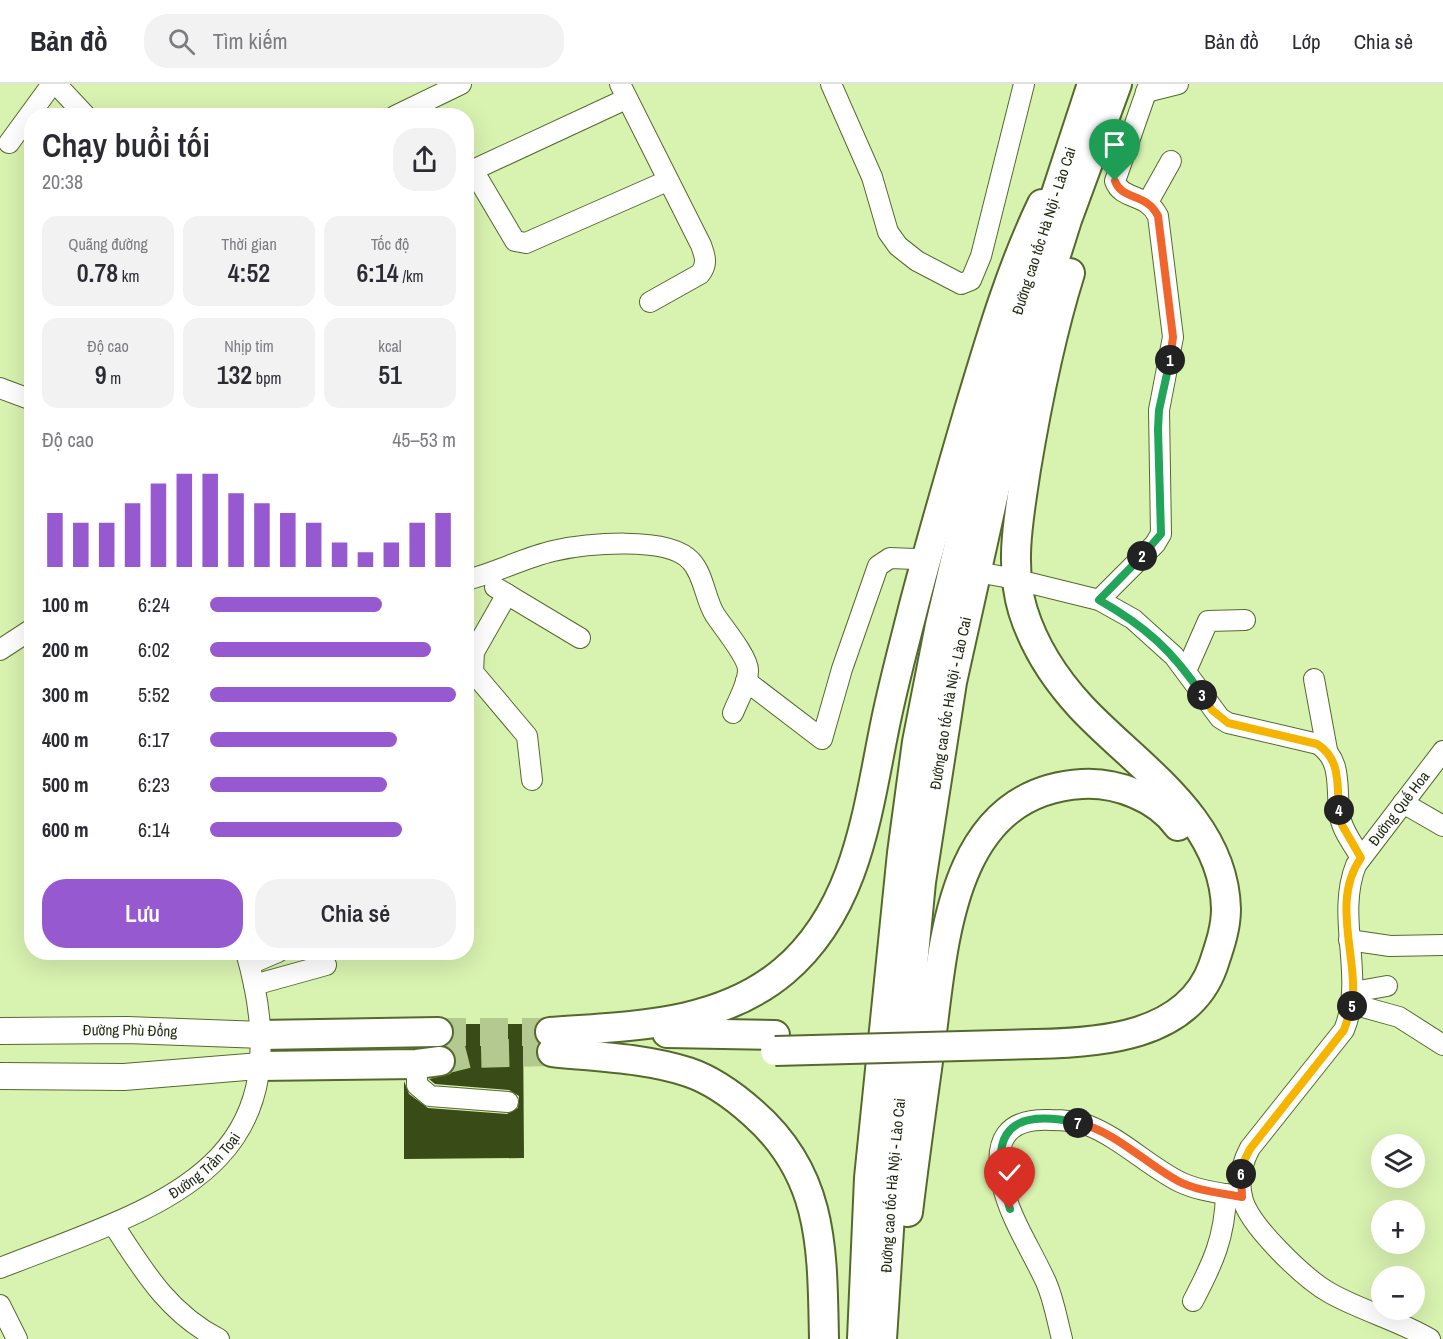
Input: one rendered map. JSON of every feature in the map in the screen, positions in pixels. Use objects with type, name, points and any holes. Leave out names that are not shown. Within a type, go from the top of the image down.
[{"type":"highway","name":"Đường cao tốc Hà Nội - Lào Cai","points":[[862,1339],[869,1178],[902,854],[917,742],[940,625],[1005,350],[1092,84]]},
{"type":"highway","name":"Đường cao tốc Hà Nội - Lào Cai","points":[[882,1339],[892,1183],[918,904],[952,682],[1025,353],[1067,220],[1117,84]]},
{"type":"highway","points":[[1036,1037],[1069,1044],[1119,1036],[1141,1030],[1178,1013],[1192,1002],[1212,970],[1223,937],[1226,910],[1222,880],[1206,838],[1185,808],[1081,706],[1063,685],[1046,661],[1032,635],[1019,592],[1016,557],[1018,523],[1032,431],[1049,348],[1069,276],[1119,127],[1141,87]]},
{"type":"highway","points":[[551,1042],[687,1018],[718,1008],[765,985],[783,971],[813,941],[839,901],[848,881],[867,815],[886,722],[923,573],[1004,294],[1028,234],[1076,132]]},
{"type":"highway","points":[[551,1042],[775,1043],[1036,1037],[1116,1022],[1161,1007],[1190,979],[1208,937],[1211,910],[1208,884],[1194,846],[1174,819],[1148,800],[1122,788],[1094,783],[1061,785],[1029,796],[1005,813],[985,834],[960,883],[952,908],[943,955],[894,1339]]},
{"type":"highway","points":[[260,1035],[438,1032]]},
{"type":"highway","points":[[551,1042],[612,1058],[686,1071],[719,1086],[763,1121],[796,1164],[814,1207],[821,1251],[824,1339]]},
{"type":"highway","points":[[259,1066],[429,1062]]},
{"type":"main road","name":"Đường Phù Đổng","points":[[0,1030],[127,1030],[260,1035]]},
{"type":"main road","points":[[0,1076],[124,1077],[259,1066]]},
{"type":"street","points":[[36,108],[54,84],[74,92],[82,108]]},
{"type":"street","points":[[412,108],[461,84]]},
{"type":"street","points":[[831,84],[872,177],[888,232],[898,246],[917,261],[961,284],[971,280],[979,264],[1024,84]]},
{"type":"street","points":[[1099,600],[1155,544],[1161,534],[1158,420],[1173,337],[1158,216],[1148,202],[1123,192],[1115,181],[1141,87],[1186,85]]},
{"type":"street","points":[[474,169],[623,91],[701,245],[705,267],[691,280],[650,302]]},
{"type":"street","points":[[9,143],[24,123]]},
{"type":"street","points":[[1148,202],[1171,161]]},
{"type":"street","points":[[474,177],[515,241],[526,243],[667,181]]},
{"type":"street","points":[[0,388],[24,397]]},
{"type":"street","points":[[474,578],[555,551],[636,544],[676,551],[691,560],[711,607],[747,663],[746,681],[733,713]]},
{"type":"street","points":[[746,681],[822,739],[846,658],[878,566],[890,558],[915,559]]},
{"type":"street","points":[[988,574],[1010,578]]},
{"type":"street","points":[[474,578],[507,594],[580,638]]},
{"type":"street","points":[[1030,583],[1099,600],[1133,619],[1154,636],[1186,671],[1212,710],[1228,723],[1317,744],[1327,750]]},
{"type":"street","points":[[474,652],[507,594]]},
{"type":"street","points":[[1186,671],[1208,621],[1245,620]]},
{"type":"street","points":[[0,650],[24,634]]},
{"type":"street","points":[[474,673],[528,736],[532,780]]},
{"type":"street","points":[[1314,680],[1327,750],[1336,765],[1340,817],[1361,858]]},
{"type":"street","name":"Đường Quế Hoa","points":[[1193,1301],[1222,1239],[1247,1155],[1344,1030],[1352,998],[1349,884],[1361,858],[1443,751]]},
{"type":"street","points":[[1403,803],[1443,826]]},
{"type":"street","points":[[1349,940],[1390,946],[1443,945]]},
{"type":"street","name":"Đường Trần Toại","points":[[0,1268],[113,1224],[172,1196],[204,1173],[219,1158],[244,1124],[259,1066],[260,1035],[248,960]]},
{"type":"street","points":[[254,985],[326,965]]},
{"type":"street","points":[[1352,998],[1387,986]]},
{"type":"street","points":[[1352,998],[1399,1017],[1443,1045]]},
{"type":"street","points":[[429,1062],[417,1085],[423,1093],[435,1099],[508,1102]]},
{"type":"street","points":[[1062,1339],[1049,1290],[1024,1242],[1003,1185],[999,1160],[1004,1136],[1020,1122],[1033,1119],[1066,1120],[1086,1125],[1179,1182],[1234,1195],[1287,1259],[1310,1280],[1331,1294],[1407,1326],[1430,1339]]},
{"type":"street","points":[[113,1224],[157,1291],[193,1333],[219,1339]]},
{"type":"street","points":[[0,1305],[17,1339]]},
{"type":"building","points":[[452,1024],[523,1024],[524,1158],[404,1159],[404,1081],[409,1094],[428,1108],[507,1114],[518,1108],[519,1096],[509,1090],[435,1084],[429,1079],[450,1074],[455,1067],[453,1051],[447,1046],[453,1039]]},
{"type":"tunnel","points":[[438,1032],[550,1032]]},
{"type":"tunnel","points":[[440,1061],[468,1054],[552,1052]]},
{"type":"route","points":[[1010,1209],[999,1160],[1004,1136],[1020,1122],[1033,1119],[1066,1120],[1086,1125],[1179,1182],[1242,1197],[1241,1179],[1244,1161],[1250,1149],[1344,1030],[1353,998],[1347,904],[1349,884],[1361,858],[1342,825],[1336,765],[1332,756],[1317,744],[1228,723],[1220,718],[1174,656],[1154,636],[1133,619],[1099,600],[1155,544],[1161,534],[1159,410],[1172,352],[1173,337],[1158,216],[1154,207],[1146,200],[1123,192],[1115,181]]}]
